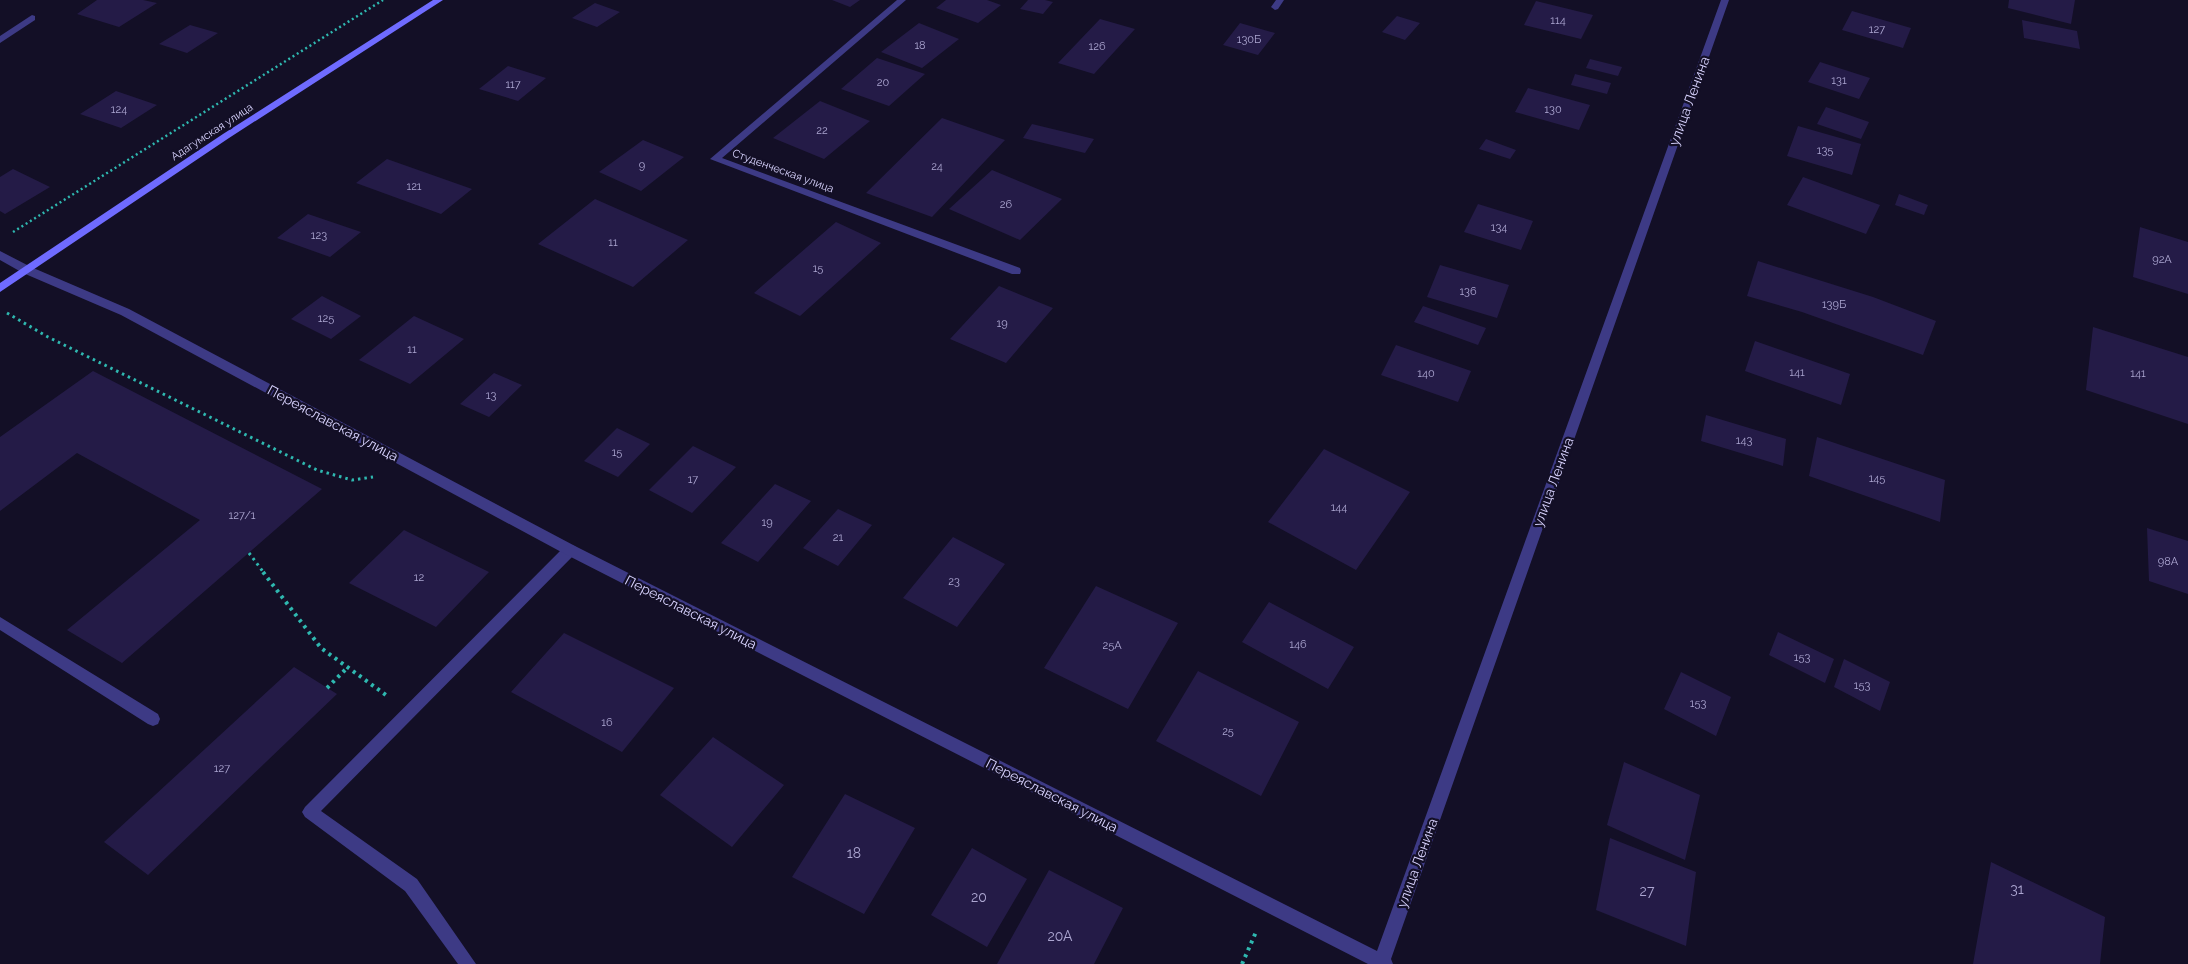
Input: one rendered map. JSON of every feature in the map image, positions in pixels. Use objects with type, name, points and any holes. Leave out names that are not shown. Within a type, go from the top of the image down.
[{"type":"main road","name":"Адагумская улица","points":[[0,288],[226,136],[439,0]]},
{"type":"street","name":"Студенческая улица","points":[[902,0],[715,159],[1016,271]]},
{"type":"street","name":"улица Ленина","points":[[1382,963],[1725,0]]},
{"type":"street","points":[[0,40],[32,18]]},
{"type":"street","name":"Переяславская улица","points":[[0,255],[27,270],[125,312],[570,550],[1382,963]]},
{"type":"street","points":[[468,964],[411,885],[310,812],[570,550]]},
{"type":"street","points":[[0,623],[153,719]]},
{"type":"path","points":[[8,235],[383,0]]},
{"type":"path","points":[[7,312],[48,337],[317,470],[352,480],[370,478]]},
{"type":"path","points":[[249,553],[321,648],[409,712]]},
{"type":"path","points":[[327,688],[348,667]]},
{"type":"building","points":[[97,0],[143,0],[157,3],[119,27],[77,14]]},
{"type":"building","points":[[832,0],[860,0],[850,7]]},
{"type":"building","points":[[946,0],[987,0],[1001,5],[978,23],[936,8]]},
{"type":"building","points":[[1028,0],[1053,2],[1043,14],[1020,9]]},
{"type":"building","points":[[2009,0],[2075,0],[2071,24],[2008,8]]},
{"type":"building","points":[[1536,1],[1593,15],[1581,39],[1524,25]]},
{"type":"building","points":[[595,3],[620,12],[597,27],[572,18]]},
{"type":"building","points":[[1852,11],[1911,28],[1903,48],[1842,30]]},
{"type":"building","points":[[1397,16],[1420,23],[1405,40],[1382,32]]},
{"type":"building","points":[[1100,19],[1135,29],[1094,74],[1058,63]]},
{"type":"building","points":[[2022,20],[2077,31],[2080,49],[2024,38]]},
{"type":"building","points":[[919,23],[959,39],[922,68],[881,52]]},
{"type":"building","points":[[1240,23],[1275,33],[1258,55],[1223,45]]},
{"type":"building","points":[[190,25],[218,33],[187,53],[159,44]]},
{"type":"building","points":[[877,58],[925,74],[889,106],[841,89]]},
{"type":"building","points":[[1590,59],[1622,67],[1618,76],[1586,68]]},
{"type":"building","points":[[1820,62],[1870,78],[1859,99],[1808,82]]},
{"type":"building","points":[[508,66],[546,78],[518,101],[479,89]]},
{"type":"building","points":[[1575,74],[1611,83],[1607,94],[1571,85]]},
{"type":"building","points":[[1528,88],[1590,105],[1579,130],[1515,112]]},
{"type":"building","points":[[116,91],[157,105],[121,128],[80,114]]},
{"type":"building","points":[[820,101],[870,121],[824,159],[773,138]]},
{"type":"building","points":[[1826,107],[1869,122],[1861,139],[1817,124]]},
{"type":"building","points":[[942,118],[1005,140],[932,217],[866,193]]},
{"type":"building","points":[[1032,124],[1094,139],[1085,153],[1023,138]]},
{"type":"building","points":[[1798,126],[1861,144],[1852,175],[1787,156]]},
{"type":"building","points":[[1486,139],[1516,150],[1510,159],[1479,149]]},
{"type":"building","points":[[643,140],[684,157],[641,191],[599,172]]},
{"type":"building","points":[[387,159],[472,189],[441,214],[356,183]]},
{"type":"building","points":[[13,169],[50,187],[5,214],[0,211],[0,177]]},
{"type":"building","points":[[992,170],[1062,199],[1020,240],[949,209]]},
{"type":"building","points":[[1803,177],[1880,205],[1866,234],[1787,205]]},
{"type":"building","points":[[1899,194],[1928,205],[1924,215],[1895,205]]},
{"type":"building","points":[[595,199],[688,240],[633,287],[538,244]]},
{"type":"building","points":[[1478,204],[1533,221],[1521,250],[1464,232]]},
{"type":"building","points":[[308,214],[361,232],[330,257],[277,238]]},
{"type":"building","points":[[836,222],[881,243],[800,316],[754,293]]},
{"type":"building","points":[[2140,227],[2188,242],[2188,294],[2133,277]]},
{"type":"building","points":[[1758,261],[1873,297],[1936,321],[1923,355],[1802,312],[1747,296]]},
{"type":"building","points":[[1440,265],[1509,285],[1497,318],[1427,297]]},
{"type":"building","points":[[999,286],[1053,308],[1006,363],[950,339]]},
{"type":"building","points":[[322,296],[361,316],[331,339],[291,319]]},
{"type":"building","points":[[1423,306],[1486,328],[1478,345],[1414,322]]},
{"type":"building","points":[[414,316],[464,339],[410,384],[359,360]]},
{"type":"building","points":[[2093,327],[2188,357],[2188,424],[2086,390]]},
{"type":"building","points":[[1755,341],[1850,374],[1841,405],[1745,371]]},
{"type":"building","points":[[1396,345],[1471,371],[1458,402],[1381,375]]},
{"type":"building","points":[[93,371],[322,489],[122,663],[67,630],[200,520],[77,453],[0,511],[0,437]]},
{"type":"building","points":[[494,373],[522,385],[489,417],[460,404]]},
{"type":"building","points":[[1706,415],[1786,439],[1783,466],[1701,441]]},
{"type":"building","points":[[617,428],[650,444],[618,477],[584,461]]},
{"type":"building","points":[[1817,437],[1945,480],[1940,522],[1809,476]]},
{"type":"building","points":[[693,446],[736,467],[692,513],[649,490]]},
{"type":"building","points":[[1324,449],[1410,492],[1356,570],[1268,522]]},
{"type":"building","points":[[775,484],[811,501],[758,562],[721,543]]},
{"type":"building","points":[[838,509],[872,525],[838,566],[803,548]]},
{"type":"building","points":[[2147,528],[2188,541],[2188,594],[2149,581]]},
{"type":"building","points":[[404,530],[489,572],[436,627],[349,583]]},
{"type":"building","points":[[953,537],[1005,564],[957,627],[903,598]]},
{"type":"building","points":[[1096,586],[1178,623],[1128,709],[1044,668]]},
{"type":"building","points":[[1269,602],[1354,647],[1328,689],[1242,642]]},
{"type":"building","points":[[1778,632],[1834,659],[1825,683],[1769,655]]},
{"type":"building","points":[[564,633],[674,688],[622,752],[511,692]]},
{"type":"building","points":[[1844,659],[1890,682],[1880,711],[1834,687]]},
{"type":"building","points":[[294,667],[337,694],[148,875],[104,842]]},
{"type":"building","points":[[1198,671],[1299,722],[1261,796],[1156,741]]},
{"type":"building","points":[[1681,672],[1731,697],[1716,736],[1664,709]]},
{"type":"building","points":[[713,737],[784,785],[732,847],[660,795]]},
{"type":"building","points":[[1624,762],[1700,795],[1685,860],[1607,825]]},
{"type":"building","points":[[845,794],[915,828],[864,914],[792,877]]},
{"type":"building","points":[[1610,838],[1696,872],[1686,946],[1596,910]]},
{"type":"building","points":[[972,848],[1027,879],[987,947],[931,915]]},
{"type":"building","points":[[1991,862],[2105,917],[2100,964],[1973,964]]},
{"type":"building","points":[[1049,870],[1123,908],[1094,964],[997,964]]}]
